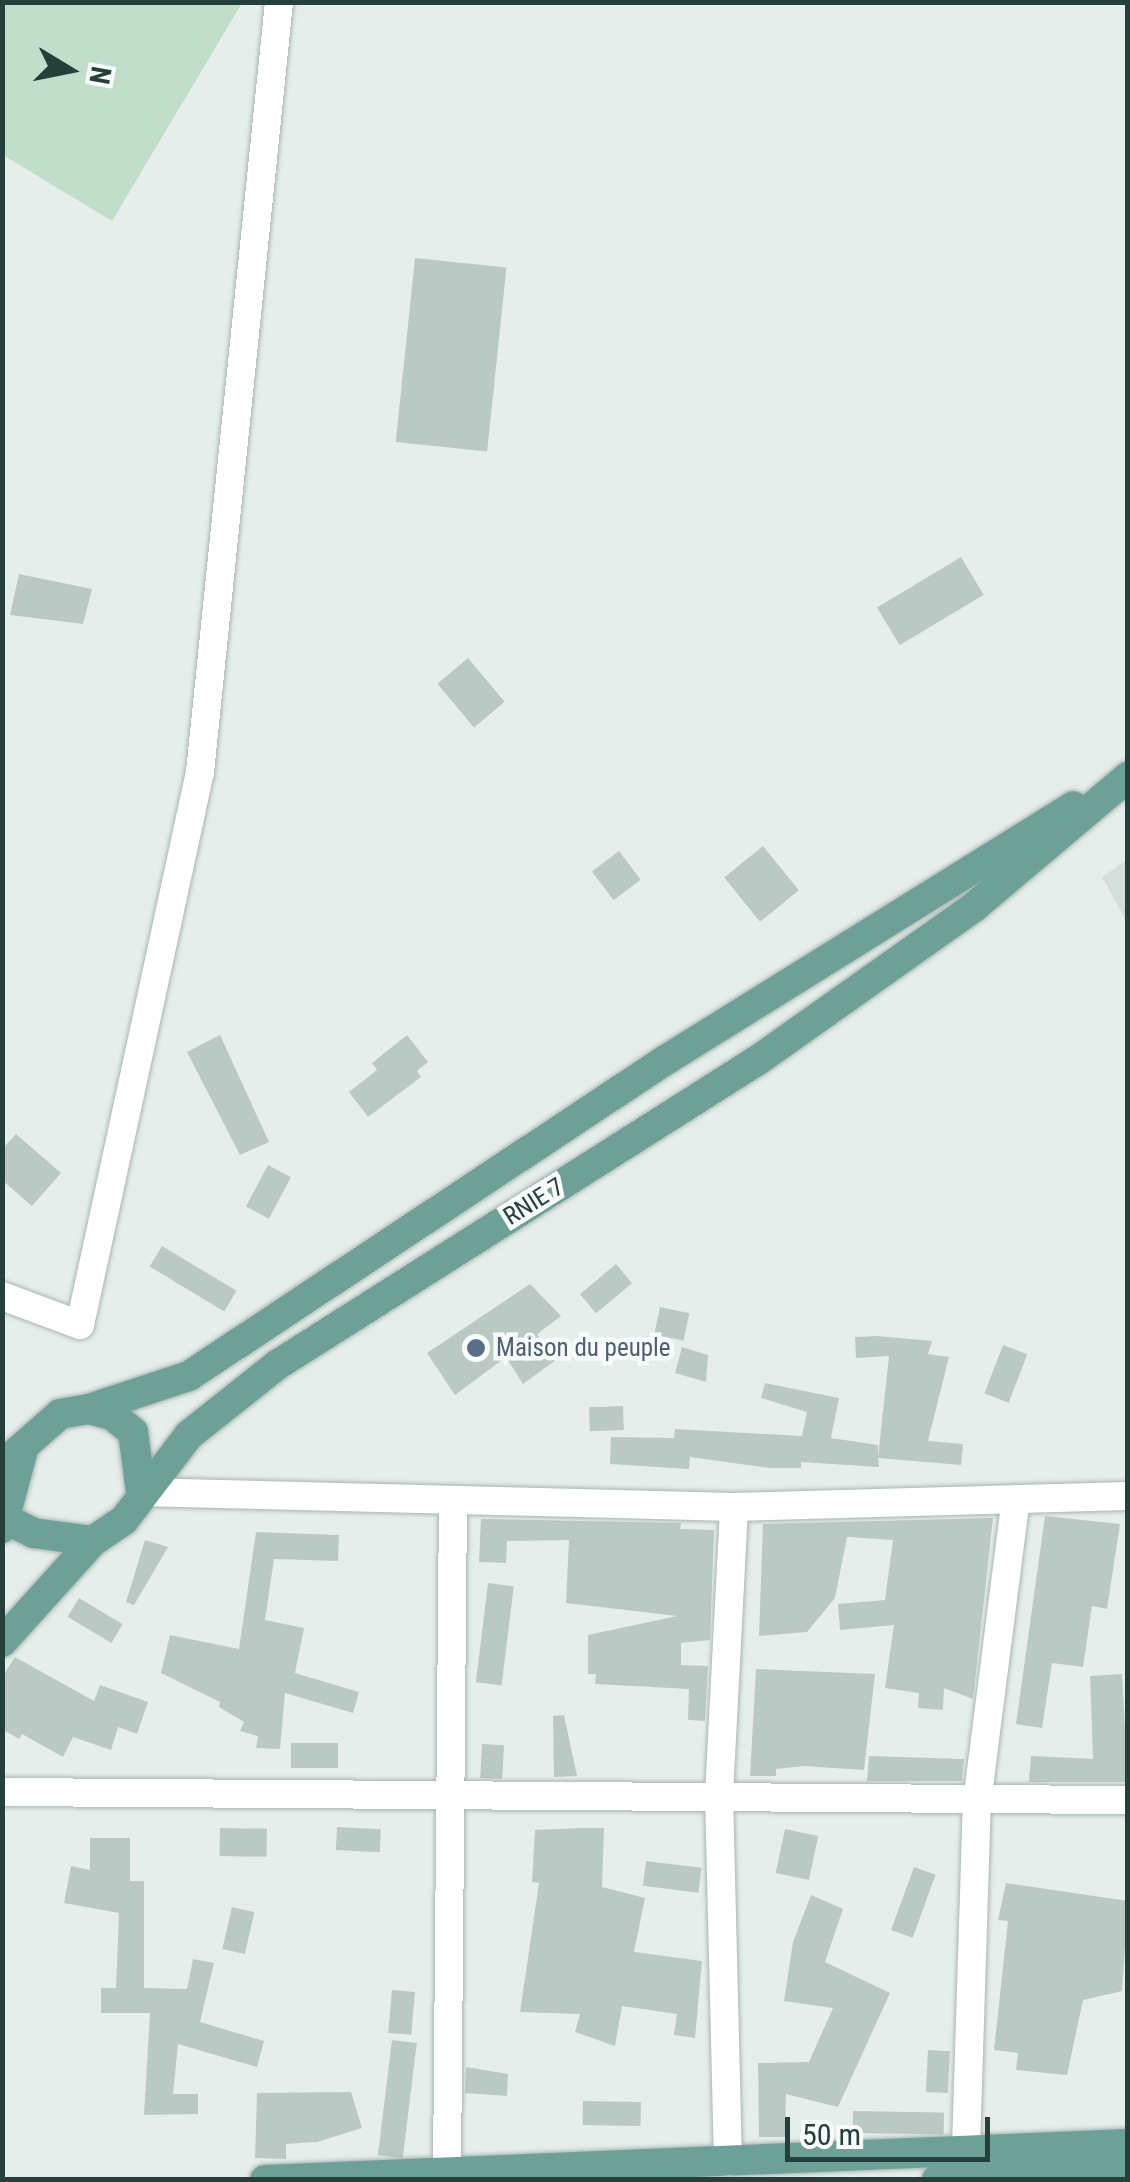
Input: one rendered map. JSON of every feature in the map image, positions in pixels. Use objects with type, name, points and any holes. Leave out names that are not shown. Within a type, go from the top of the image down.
[{"type":"main road","name":"RNIE 7","points":[[2,1642],[92,1542],[124,1520],[141,1492],[189,1435],[277,1365],[758,1060],[974,907],[1100,796],[1128,777]]},
{"type":"main road","name":"RNIE 7","points":[[89,1409],[189,1376],[664,1061],[1064,810],[1100,796]]},
{"type":"main road","points":[[2,1464],[60,1414],[89,1409],[112,1415],[133,1432],[141,1492]]},
{"type":"main road","points":[[25,1443],[4,1521],[33,1533],[92,1542]]},
{"type":"main road","points":[[265,2180],[1128,2144]]},
{"type":"main road","points":[[937,2180],[1128,2172]]},
{"type":"street","points":[[2,1296],[80,1326],[200,772],[278,2]]},
{"type":"street","points":[[141,1492],[734,1507],[1128,1496]]},
{"type":"street","points":[[966,2148],[977,1802],[1016,1499]]},
{"type":"street","points":[[447,2172],[453,1501]]},
{"type":"street","points":[[728,2162],[719,1795],[734,1507]]},
{"type":"street","points":[[2,1792],[719,1795],[977,1802],[1128,1800]]},
{"type":"shaded area","points":[[1127,860],[1127,922],[1102,877]]},
{"type":"green space","points":[[2,3],[242,3],[112,221],[3,155]]},
{"type":"building","points":[[415,258],[506,268],[487,452],[396,442]]},
{"type":"building","points":[[961,557],[984,595],[900,645],[877,607]]},
{"type":"building","points":[[19,574],[92,589],[83,624],[10,615]]},
{"type":"building","points":[[468,658],[505,702],[474,727],[437,684]]},
{"type":"building","points":[[763,846],[799,890],[760,922],[724,877]]},
{"type":"building","points":[[619,851],[641,880],[614,900],[592,871]]},
{"type":"building","points":[[220,1035],[269,1142],[240,1155],[187,1052]]},
{"type":"building","points":[[407,1035],[428,1062],[417,1071],[421,1077],[368,1117],[349,1092],[377,1070],[372,1063]]},
{"type":"building","points":[[16,1134],[61,1173],[32,1206],[2,1180],[2,1149]]},
{"type":"building","points":[[268,1165],[291,1177],[269,1219],[246,1206]]},
{"type":"building","points":[[162,1246],[237,1291],[224,1311],[150,1267]]},
{"type":"building","points":[[616,1264],[632,1283],[596,1313],[580,1294]]},
{"type":"building","points":[[530,1284],[561,1316],[537,1334],[556,1360],[523,1384],[506,1357],[455,1395],[427,1353]]},
{"type":"building","points":[[660,1307],[689,1313],[684,1341],[654,1334]]},
{"type":"building","points":[[855,1337],[932,1341],[928,1354],[949,1357],[928,1441],[963,1444],[961,1465],[878,1458],[879,1467],[801,1462],[801,1468],[769,1468],[690,1457],[689,1469],[610,1464],[611,1437],[674,1438],[675,1429],[802,1436],[807,1412],[761,1398],[765,1383],[839,1398],[831,1438],[878,1445],[878,1457],[889,1356],[856,1358]]},
{"type":"building","points":[[1003,1345],[1027,1354],[1009,1403],[984,1394]]},
{"type":"building","points":[[682,1347],[708,1355],[706,1382],[675,1373]]},
{"type":"building","points":[[623,1406],[624,1430],[590,1431],[589,1407]]},
{"type":"building","points":[[1045,1516],[1120,1524],[1107,1609],[1092,1606],[1083,1667],[1052,1663],[1042,1728],[1016,1724]]},
{"type":"building","points":[[993,1518],[973,1699],[944,1688],[943,1710],[918,1708],[919,1693],[885,1688],[894,1625],[840,1630],[838,1604],[885,1600],[893,1540],[847,1537],[835,1598],[807,1632],[759,1636],[763,1524]]},
{"type":"building","points":[[481,1519],[681,1523],[680,1529],[714,1530],[710,1640],[681,1643],[681,1665],[708,1666],[705,1721],[688,1720],[689,1689],[595,1684],[596,1674],[588,1674],[588,1635],[677,1616],[566,1603],[569,1540],[507,1541],[506,1563],[479,1562]]},
{"type":"building","points":[[256,1532],[339,1535],[338,1561],[274,1559],[265,1620],[304,1628],[295,1673],[359,1692],[353,1713],[285,1693],[280,1749],[256,1748],[258,1736],[240,1731],[244,1722],[219,1707],[220,1702],[161,1673],[170,1635],[239,1649]]},
{"type":"building","points":[[145,1540],[168,1547],[134,1605],[126,1602]]},
{"type":"building","points":[[488,1583],[514,1586],[502,1685],[476,1682]]},
{"type":"building","points":[[79,1598],[123,1624],[111,1643],[68,1617]]},
{"type":"building","points":[[15,1657],[94,1701],[100,1685],[148,1702],[137,1734],[118,1727],[111,1750],[73,1737],[63,1757],[22,1734],[19,1739],[2,1729],[2,1677]]},
{"type":"building","points":[[756,1669],[875,1674],[864,1770],[803,1766],[776,1769],[776,1776],[750,1776]]},
{"type":"building","points":[[1122,1674],[1128,1782],[1029,1782],[1031,1756],[1093,1759],[1090,1676]]},
{"type":"building","points":[[564,1715],[577,1776],[554,1777],[553,1716]]},
{"type":"building","points":[[291,1743],[338,1743],[338,1768],[291,1768]]},
{"type":"building","points":[[482,1744],[504,1745],[502,1779],[480,1778]]},
{"type":"building","points":[[869,1756],[964,1759],[962,1781],[867,1781]]},
{"type":"building","points":[[337,1827],[381,1829],[380,1852],[336,1850]]},
{"type":"building","points":[[220,1828],[267,1829],[267,1857],[220,1856]]},
{"type":"building","points":[[604,1828],[602,1887],[645,1898],[634,1952],[702,1961],[695,2038],[674,2035],[677,2014],[622,2006],[615,2046],[575,2032],[580,2014],[520,2012],[539,1883],[532,1882],[535,1830]]},
{"type":"building","points":[[785,1829],[818,1836],[809,1880],[776,1873]]},
{"type":"building","points":[[90,1838],[130,1838],[130,1881],[144,1881],[144,1988],[187,1989],[193,1959],[214,1963],[200,2022],[264,2041],[257,2067],[178,2044],[173,2094],[198,2094],[198,2114],[144,2115],[150,2013],[101,2013],[101,1988],[116,1988],[119,1913],[64,1903],[71,1866],[90,1870]]},
{"type":"building","points":[[646,1861],[702,1868],[699,1893],[643,1886]]},
{"type":"building","points":[[914,1867],[936,1875],[913,1938],[891,1930]]},
{"type":"building","points":[[1006,1883],[1128,1901],[1122,1991],[1083,2000],[1067,2075],[1016,2070],[1018,2053],[994,2050],[1008,1921],[998,1920]]},
{"type":"building","points":[[811,1895],[843,1909],[825,1962],[890,1993],[838,2107],[786,2094],[785,2137],[759,2137],[758,2063],[809,2062],[833,2008],[784,2001],[793,1942]]},
{"type":"building","points":[[232,1907],[254,1912],[245,1954],[222,1949]]},
{"type":"building","points":[[392,1990],[415,1992],[411,2035],[388,2033]]},
{"type":"building","points":[[392,2040],[417,2043],[403,2158],[378,2155]]},
{"type":"building","points":[[928,2050],[950,2051],[948,2093],[926,2092]]},
{"type":"building","points":[[466,2067],[508,2074],[507,2096],[465,2093]]},
{"type":"building","points":[[351,2092],[362,2128],[317,2142],[286,2144],[286,2159],[255,2158],[257,2093]]},
{"type":"building","points":[[583,2101],[641,2102],[641,2126],[583,2125]]},
{"type":"building","points":[[853,2111],[944,2113],[944,2135],[853,2133]]},
{"type":"place","name":"Maison du peuple","points":[[476,1348]]}]
